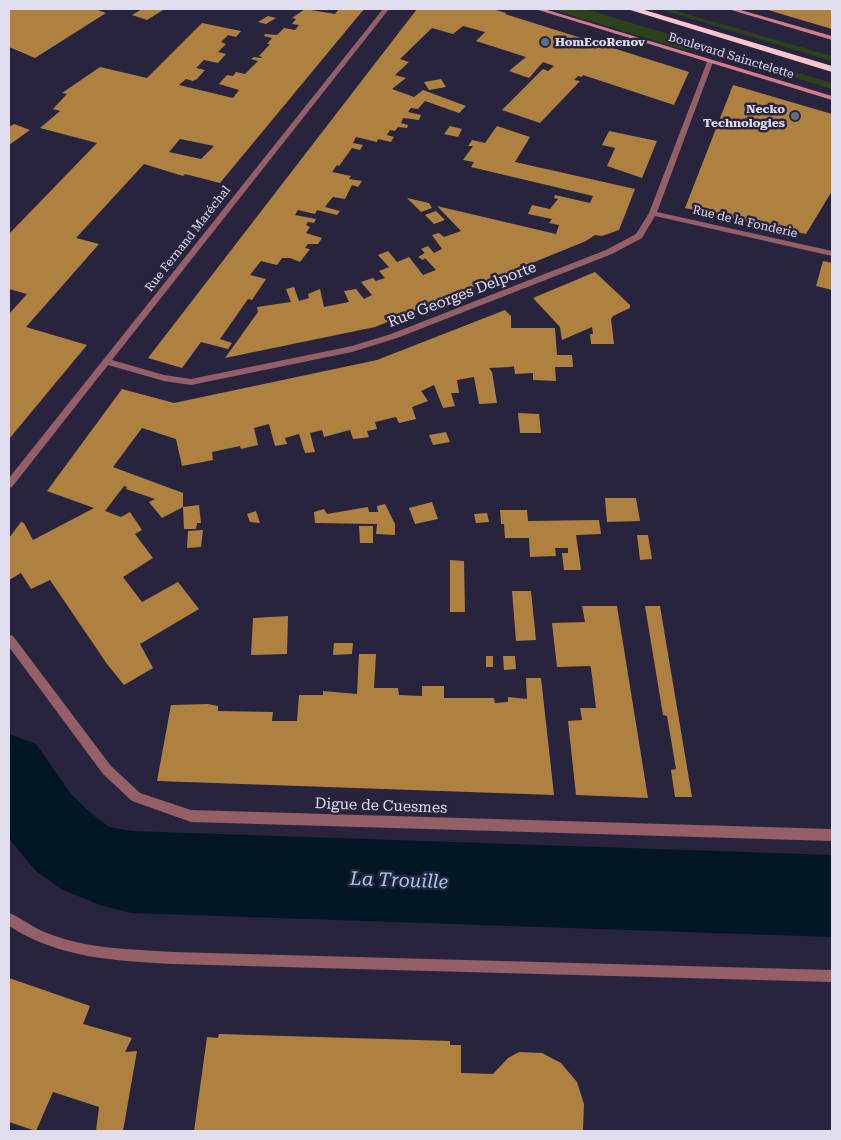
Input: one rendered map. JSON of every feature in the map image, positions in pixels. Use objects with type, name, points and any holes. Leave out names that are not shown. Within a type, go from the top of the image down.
[{"type":"highway","points":[[632,9],[832,70]]},
{"type":"street","name":"Rue Fernand Maréchal","points":[[9,484],[386,9]]},
{"type":"street","name":"Boulevard Sainctelette","points":[[538,9],[832,98]]},
{"type":"street","points":[[730,9],[832,38]]},
{"type":"street","name":"Rue Georges Delporte","points":[[106,361],[164,378],[191,382],[352,349],[394,336],[609,252],[639,236],[653,213],[710,62]]},
{"type":"street","name":"Rue de la Fonderie","points":[[653,213],[832,254]]},
{"type":"street","name":"Digue de Cuesmes","points":[[9,639],[107,770],[136,797],[191,816],[832,835]]},
{"type":"street","points":[[9,919],[49,941],[97,953],[173,958],[832,976]]},
{"type":"green space","points":[[551,9],[585,9],[832,83],[832,89],[701,49],[685,50]]},
{"type":"green space","points":[[659,9],[669,9],[832,56],[832,61]]},
{"type":"building","points":[[9,9],[95,9],[106,13],[35,58],[9,47]]},
{"type":"building","points":[[142,9],[163,10],[147,20],[132,15]]},
{"type":"building","points":[[305,9],[335,14],[339,9],[364,9],[220,183],[185,174],[183,176],[144,164],[76,238],[99,244],[26,327],[87,345],[9,439],[9,314],[27,294],[9,289],[9,234],[97,143],[40,128],[60,111],[53,109],[67,94],[62,93],[100,67],[147,78],[202,23],[241,31],[236,37],[228,35],[221,42],[226,44],[218,52],[226,54],[218,63],[204,60],[196,68],[205,70],[197,79],[193,81],[186,79],[179,85],[233,98],[239,90],[219,84],[227,75],[233,76],[236,72],[245,74],[258,61],[251,59],[262,57],[259,56],[270,44],[267,44],[272,38],[264,36],[265,34],[277,35],[284,28],[295,30],[299,25],[292,24],[296,19],[292,18]],"holes":[[[180,139],[214,146],[201,159],[169,152]]]},
{"type":"building","points":[[417,9],[492,9],[689,72],[674,105],[583,75],[582,77],[578,76],[574,80],[580,81],[540,123],[502,110],[543,69],[548,71],[554,66],[543,62],[529,78],[509,71],[526,57],[476,41],[485,32],[463,26],[453,34],[432,28],[400,59],[409,62],[395,75],[406,78],[392,89],[414,97],[423,90],[466,106],[459,113],[425,101],[418,109],[411,108],[408,112],[421,115],[419,120],[403,118],[401,123],[408,125],[407,128],[398,127],[395,131],[390,130],[387,135],[394,137],[391,142],[378,139],[377,142],[356,137],[353,143],[363,145],[360,150],[352,148],[339,166],[337,165],[332,172],[351,176],[349,179],[362,181],[358,187],[352,185],[345,199],[333,197],[325,207],[340,211],[337,215],[317,210],[315,214],[298,210],[295,215],[316,219],[314,223],[308,222],[306,225],[310,227],[306,233],[322,238],[318,244],[308,244],[305,248],[310,249],[300,262],[290,258],[282,258],[277,265],[261,261],[250,275],[266,279],[252,300],[248,299],[220,339],[232,343],[228,349],[201,342],[182,368],[148,358]]},
{"type":"building","points":[[765,9],[832,9],[832,29],[788,16]]},
{"type":"building","points":[[268,16],[276,18],[266,24],[258,22]]},
{"type":"building","points":[[441,79],[446,87],[429,90],[424,82]]},
{"type":"building","points":[[733,85],[832,114],[832,191],[806,234],[685,208]]},
{"type":"building","points":[[14,124],[30,130],[9,145],[9,127]]},
{"type":"building","points":[[450,126],[462,129],[458,137],[444,134]]},
{"type":"building","points":[[497,126],[530,137],[515,162],[635,189],[619,230],[602,236],[595,235],[586,241],[375,327],[225,358],[258,312],[257,307],[291,302],[286,289],[294,287],[299,301],[309,298],[308,294],[320,289],[324,307],[349,302],[344,291],[356,289],[364,299],[372,295],[361,282],[373,278],[376,281],[385,278],[379,271],[389,267],[378,255],[388,251],[397,262],[409,257],[423,275],[436,270],[425,258],[423,260],[418,257],[425,253],[421,249],[428,246],[434,253],[442,249],[432,235],[439,233],[444,237],[461,231],[437,206],[556,234],[559,225],[549,223],[552,219],[528,214],[532,205],[550,209],[558,199],[554,198],[555,195],[590,203],[593,196],[471,167],[474,162],[463,160],[473,146],[468,146],[472,140],[485,143]]},
{"type":"building","points":[[609,131],[657,141],[642,178],[607,166],[615,148],[602,145]]},
{"type":"building","points":[[407,198],[429,203],[432,208],[421,212]]},
{"type":"building","points":[[436,211],[445,220],[434,224],[425,215]]},
{"type":"building","points":[[823,261],[832,263],[832,290],[816,286]]},
{"type":"building","points":[[595,272],[630,305],[630,308],[613,316],[611,319],[614,344],[591,344],[590,334],[593,334],[592,327],[562,340],[560,327],[533,298]]},
{"type":"building","points":[[505,310],[511,316],[511,328],[555,328],[557,355],[572,355],[573,367],[555,367],[556,381],[533,380],[533,373],[515,374],[514,366],[489,368],[492,372],[497,403],[479,404],[474,377],[457,380],[459,393],[451,393],[455,406],[443,408],[434,385],[421,391],[428,401],[412,407],[416,419],[399,423],[396,417],[375,422],[377,429],[367,431],[369,437],[363,438],[353,439],[350,430],[324,437],[322,430],[310,433],[315,452],[305,453],[299,434],[285,438],[287,444],[275,446],[269,424],[254,428],[258,445],[241,449],[240,446],[212,452],[213,460],[182,466],[176,439],[142,428],[113,467],[183,493],[183,507],[162,518],[149,502],[155,499],[126,489],[127,487],[124,486],[105,511],[121,517],[130,512],[142,530],[135,534],[153,558],[123,577],[142,602],[178,582],[199,609],[140,644],[153,668],[124,685],[107,664],[50,580],[31,589],[21,573],[9,580],[9,538],[21,522],[24,523],[33,540],[94,508],[47,491],[122,389],[174,403],[377,360]]},
{"type":"building","points":[[518,413],[539,414],[541,433],[520,433]]},
{"type":"building","points":[[446,432],[450,442],[433,445],[429,435]]},
{"type":"building","points":[[605,498],[636,498],[640,521],[607,522]]},
{"type":"building","points":[[432,502],[438,519],[415,524],[409,508]]},
{"type":"building","points":[[385,504],[395,524],[395,535],[376,534],[377,524],[315,523],[314,512],[324,509],[327,514],[368,507],[369,512],[378,512],[377,506]]},
{"type":"building","points":[[199,505],[201,523],[197,523],[196,529],[184,529],[183,507]]},
{"type":"building","points":[[500,510],[527,510],[528,521],[599,520],[601,534],[576,535],[581,570],[564,570],[562,553],[568,553],[568,548],[555,548],[556,556],[530,557],[529,538],[505,538]]},
{"type":"building","points":[[256,511],[260,523],[250,522],[247,514]]},
{"type":"building","points":[[487,513],[489,522],[476,523],[474,514]]},
{"type":"building","points":[[359,526],[373,526],[373,543],[360,543]]},
{"type":"building","points":[[203,530],[201,547],[187,548],[188,531]]},
{"type":"building","points":[[637,535],[648,535],[652,559],[640,560]]},
{"type":"building","points":[[450,560],[464,561],[465,612],[450,612]]},
{"type":"building","points":[[512,591],[531,591],[536,640],[516,641]]},
{"type":"building","points":[[582,606],[617,606],[648,798],[576,795],[568,721],[582,720],[580,708],[596,708],[591,668],[590,666],[557,667],[552,623],[585,622]]},
{"type":"building","points":[[645,606],[660,606],[692,797],[675,797],[671,770],[676,769],[667,716],[663,715]]},
{"type":"building","points":[[288,616],[287,654],[251,655],[253,618]]},
{"type":"building","points":[[334,643],[353,643],[352,654],[333,655]]},
{"type":"building","points":[[359,654],[376,654],[374,688],[398,688],[399,695],[422,696],[422,686],[444,686],[444,698],[494,698],[495,703],[508,702],[508,697],[527,699],[526,678],[541,678],[554,795],[157,781],[171,705],[208,704],[218,706],[218,711],[273,712],[272,721],[297,721],[299,695],[323,695],[323,691],[357,694]]},
{"type":"building","points":[[486,656],[493,656],[493,667],[486,667]]},
{"type":"building","points":[[503,656],[515,656],[516,669],[504,670]]},
{"type":"building","points":[[9,978],[90,1006],[83,1024],[132,1038],[125,1052],[137,1051],[123,1131],[96,1131],[99,1107],[53,1092],[36,1131],[9,1122]]},
{"type":"building","points":[[219,1034],[450,1041],[450,1045],[461,1045],[461,1073],[493,1074],[508,1058],[519,1052],[542,1053],[561,1063],[577,1082],[584,1104],[583,1130],[194,1131],[207,1037],[218,1038]]},
{"type":"waterway","name":"La Trouille","points":[[9,770],[53,833],[64,843],[90,861],[131,872],[832,896]]},
{"type":"place","name":"HomEcoRenov","points":[[545,42]]},
{"type":"place","name":"Necko Technologies","points":[[795,116]]}]
